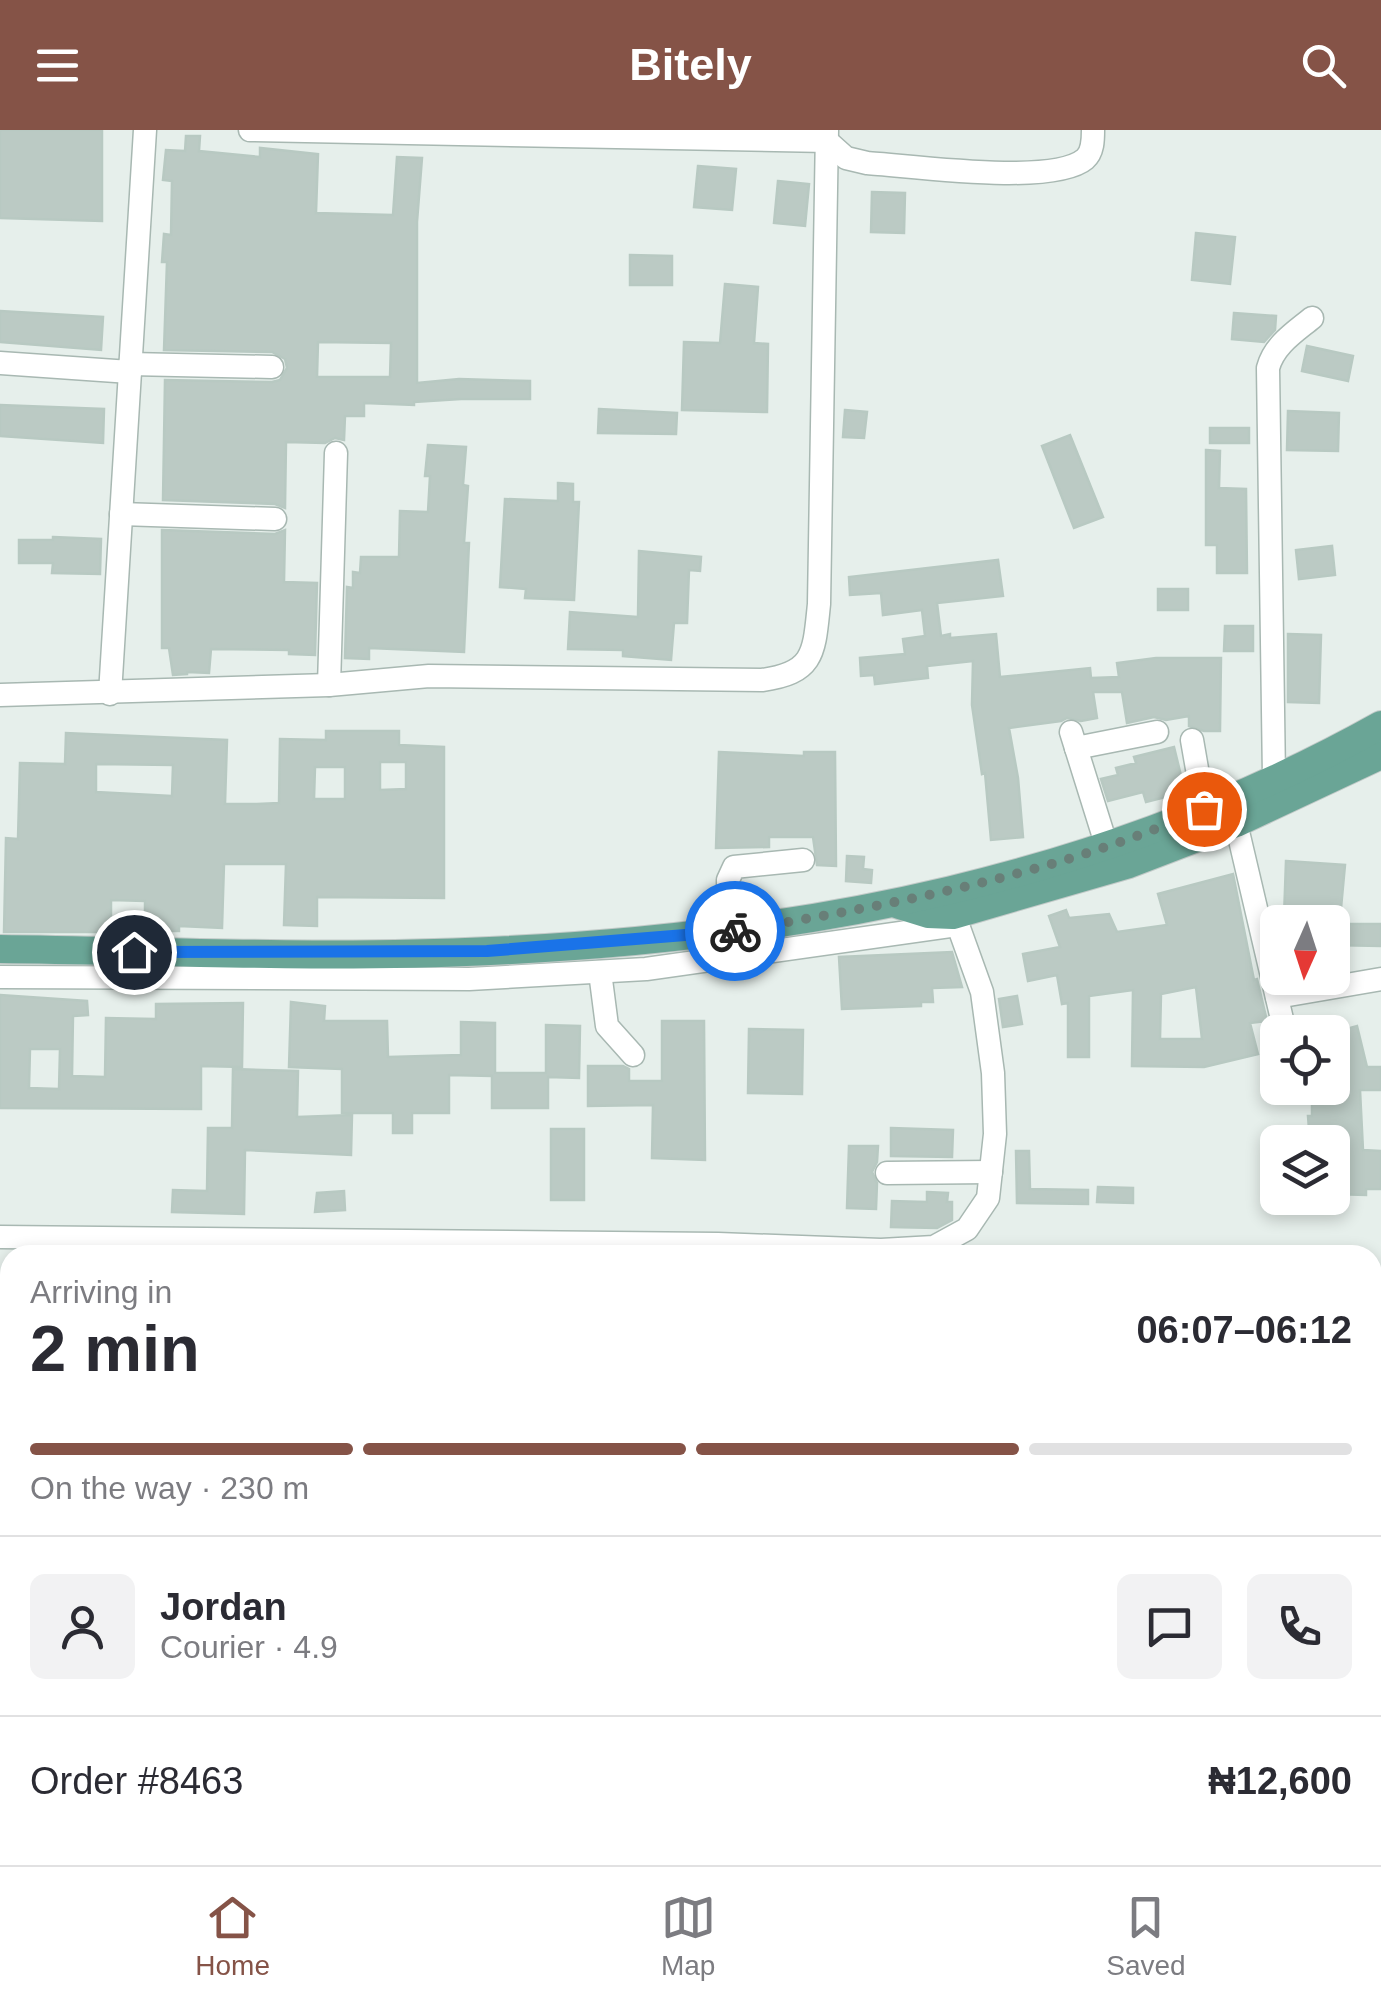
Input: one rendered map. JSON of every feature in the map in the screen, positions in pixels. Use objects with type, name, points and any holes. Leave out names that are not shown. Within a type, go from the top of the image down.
[{"type":"main road","points":[[952,911],[1004,879],[1107,847],[1204,809],[1381,724]]},
{"type":"main road","points":[[18,959],[487,951],[729,932],[896,904],[952,911],[1130,864],[1236,823],[1381,755]]},
{"type":"street","points":[[110,694],[144,130]]},
{"type":"street","points":[[250,130],[827,136],[846,158],[867,163],[1030,174],[1073,165],[1088,157],[1094,130]]},
{"type":"street","points":[[0,695],[330,685],[429,676],[762,680],[787,677],[806,665],[815,641],[819,604],[827,136]]},
{"type":"street","points":[[1274,778],[1268,368],[1280,345],[1312,318]]},
{"type":"street","points":[[0,363],[130,368],[272,367]]},
{"type":"street","points":[[330,685],[336,453]]},
{"type":"street","points":[[121,514],[275,519]]},
{"type":"street","points":[[1107,847],[1074,740],[1156,732]]},
{"type":"street","points":[[1192,740],[1204,809]]},
{"type":"street","points":[[1236,823],[1281,1015]]},
{"type":"street","points":[[729,932],[728,880],[734,868],[803,860]]},
{"type":"street","points":[[0,976],[18,959],[449,979],[600,972],[753,955],[952,911],[982,992],[993,1072],[995,1134],[988,1198],[967,1230],[938,1245]]},
{"type":"street","points":[[600,972],[607,1026],[633,1055]]},
{"type":"street","points":[[1276,997],[1381,980]]},
{"type":"street","points":[[887,1173],[990,1172]]},
{"type":"street","points":[[109,1236],[116,1245]]},
{"type":"street","points":[[0,1237],[109,1236],[173,1245]]},
{"type":"building","points":[[0,130],[102,130],[102,221],[0,218]]},
{"type":"building","points":[[186,136],[200,136],[199,151],[260,157],[260,148],[318,154],[316,213],[393,215],[397,157],[422,158],[417,222],[417,383],[459,379],[530,381],[530,399],[461,399],[414,405],[364,403],[364,416],[345,416],[344,440],[286,442],[285,508],[275,504],[163,500],[165,380],[272,382],[280,380],[287,368],[285,359],[272,352],[164,350],[167,262],[162,262],[164,234],[171,235],[172,181],[163,180],[166,150],[185,151]],"holes":[[[318,342],[391,343],[390,377],[317,377]]]},
{"type":"building","points":[[698,166],[736,169],[732,210],[694,207]]},
{"type":"building","points":[[778,181],[809,184],[805,226],[774,223]]},
{"type":"building","points":[[872,192],[905,193],[904,233],[871,232]]},
{"type":"building","points":[[1196,233],[1235,237],[1230,284],[1192,280]]},
{"type":"building","points":[[630,255],[672,256],[672,285],[630,285]]},
{"type":"building","points":[[725,284],[758,287],[754,343],[768,344],[767,412],[682,410],[684,342],[720,343]]},
{"type":"building","points":[[0,311],[103,317],[101,350],[0,342]]},
{"type":"building","points":[[1234,313],[1276,316],[1275,330],[1264,342],[1232,339]]},
{"type":"building","points":[[1307,346],[1353,356],[1348,381],[1302,371]]},
{"type":"building","points":[[0,405],[104,409],[103,443],[0,436]]},
{"type":"building","points":[[599,409],[677,413],[676,434],[598,433]]},
{"type":"building","points":[[845,410],[867,412],[864,438],[843,437]]},
{"type":"building","points":[[1288,411],[1339,413],[1338,451],[1287,450]]},
{"type":"building","points":[[1210,428],[1249,428],[1249,443],[1210,443]]},
{"type":"building","points":[[1070,435],[1103,517],[1074,528],[1042,446]]},
{"type":"building","points":[[428,445],[466,447],[464,543],[469,543],[464,652],[369,648],[369,659],[345,658],[347,587],[353,588],[353,572],[360,573],[361,557],[399,557],[400,511],[428,512]]},
{"type":"building","points":[[1206,450],[1220,451],[1219,488],[1246,489],[1247,573],[1217,573],[1217,545],[1206,545]]},
{"type":"building","points":[[558,483],[573,484],[573,502],[579,502],[574,600],[525,598],[526,589],[500,587],[505,499],[558,501]]},
{"type":"building","points":[[162,530],[275,534],[285,530],[284,582],[317,583],[315,655],[289,654],[289,650],[211,649],[209,673],[173,675],[169,648],[162,648]]},
{"type":"building","points":[[101,539],[100,574],[52,573],[53,563],[19,563],[19,540]]},
{"type":"building","points":[[1332,546],[1335,575],[1299,579],[1296,550]]},
{"type":"building","points":[[639,551],[701,557],[700,571],[689,570],[687,623],[674,623],[671,660],[623,656],[623,650],[568,649],[570,612],[638,617]]},
{"type":"building","points":[[998,560],[1003,596],[937,603],[941,636],[996,634],[1000,677],[1090,668],[1091,678],[1119,677],[1117,663],[1156,658],[1221,658],[1220,731],[1189,726],[1189,716],[1127,723],[1122,692],[1093,692],[1097,718],[1067,718],[1009,728],[1023,837],[991,840],[985,773],[982,774],[972,705],[973,661],[927,666],[928,678],[875,684],[874,675],[861,676],[860,658],[905,654],[903,639],[925,636],[922,610],[883,615],[881,593],[850,595],[849,577]]},
{"type":"building","points":[[1158,589],[1188,589],[1188,610],[1158,610]]},
{"type":"building","points":[[1225,626],[1253,626],[1253,651],[1224,651]]},
{"type":"building","points":[[1288,634],[1321,635],[1319,703],[1288,702]]},
{"type":"building","points":[[326,731],[399,731],[399,745],[444,747],[444,898],[317,897],[317,926],[284,925],[286,864],[224,864],[222,928],[179,926],[179,931],[145,931],[145,901],[111,900],[111,932],[4,932],[6,838],[18,839],[20,763],[65,764],[66,733],[227,740],[225,804],[279,803],[280,739],[326,740]],"holes":[[[380,762],[406,762],[406,789],[380,790]],[[96,764],[173,765],[172,796],[96,792]],[[315,767],[345,767],[345,799],[314,799]]]},
{"type":"building","points":[[1174,747],[1185,792],[1146,802],[1143,792],[1108,801],[1101,779],[1118,775],[1116,768],[1136,763],[1134,757]]},
{"type":"building","points":[[719,752],[804,756],[804,752],[835,752],[836,866],[817,865],[813,837],[769,837],[769,847],[716,848]]},
{"type":"building","points":[[847,856],[864,857],[863,869],[872,870],[871,883],[846,881]]},
{"type":"building","points":[[1286,861],[1345,865],[1341,905],[1284,905]]},
{"type":"building","points":[[1233,874],[1254,980],[1257,979],[1266,1015],[1260,1015],[1260,1022],[1250,1023],[1258,1054],[1204,1067],[1132,1066],[1133,990],[1089,996],[1089,1057],[1068,1057],[1068,1003],[1062,1004],[1057,975],[1028,981],[1023,954],[1060,947],[1049,916],[1066,910],[1069,918],[1109,914],[1117,932],[1167,925],[1158,894]],"holes":[[[1196,987],[1202,1039],[1160,1039],[1161,994]]]},
{"type":"building","points":[[1350,924],[1381,924],[1381,946],[1350,945]]},
{"type":"building","points":[[952,952],[962,987],[932,988],[933,1002],[921,1002],[921,1006],[842,1009],[839,957]]},
{"type":"building","points":[[0,995],[87,1001],[88,1015],[73,1016],[72,1076],[105,1077],[106,1018],[156,1019],[156,1004],[243,1003],[242,1067],[201,1066],[201,1109],[0,1108]],"holes":[[[30,1049],[60,1049],[59,1089],[29,1088]]]},
{"type":"building","points":[[1017,996],[1022,1024],[1003,1027],[999,999]]},
{"type":"building","points":[[291,1002],[325,1006],[324,1021],[387,1021],[388,1057],[461,1055],[461,1022],[495,1023],[495,1073],[546,1073],[546,1025],[580,1026],[579,1078],[548,1077],[548,1108],[492,1108],[492,1076],[449,1075],[449,1113],[412,1113],[412,1133],[393,1133],[393,1113],[342,1113],[342,1069],[289,1067]]},
{"type":"building","points":[[662,1021],[704,1021],[705,1160],[652,1158],[653,1105],[588,1106],[588,1066],[623,1066],[629,1069],[629,1081],[662,1081]]},
{"type":"building","points":[[1357,1026],[1367,1067],[1381,1067],[1381,1090],[1360,1090],[1363,1150],[1381,1151],[1381,1189],[1366,1189],[1366,1195],[1350,1195],[1350,1125],[1309,1125],[1312,1105],[1350,1105],[1350,1028]]},
{"type":"building","points":[[749,1029],[803,1030],[802,1094],[748,1093]]},
{"type":"building","points":[[233,1069],[298,1071],[297,1117],[352,1115],[351,1155],[245,1150],[244,1214],[172,1212],[173,1190],[207,1191],[208,1128],[232,1128]]},
{"type":"building","points":[[891,1128],[953,1130],[952,1157],[891,1156]]},
{"type":"building","points":[[551,1129],[584,1129],[584,1200],[551,1200]]},
{"type":"building","points":[[849,1146],[878,1146],[872,1172],[877,1183],[876,1209],[847,1208]]},
{"type":"building","points":[[1016,1151],[1029,1151],[1030,1189],[1088,1190],[1088,1204],[1017,1203]]},
{"type":"building","points":[[1098,1187],[1133,1188],[1133,1203],[1097,1202]]},
{"type":"building","points":[[344,1191],[345,1210],[315,1212],[317,1193]]},
{"type":"building","points":[[927,1192],[948,1193],[952,1220],[937,1228],[891,1227],[892,1201],[927,1202]]},
{"type":"way so far","points":[[735,931],[896,904],[1004,879],[1107,847],[1204,809]]},
{"type":"route","points":[[134,952],[487,951],[735,931]]}]
